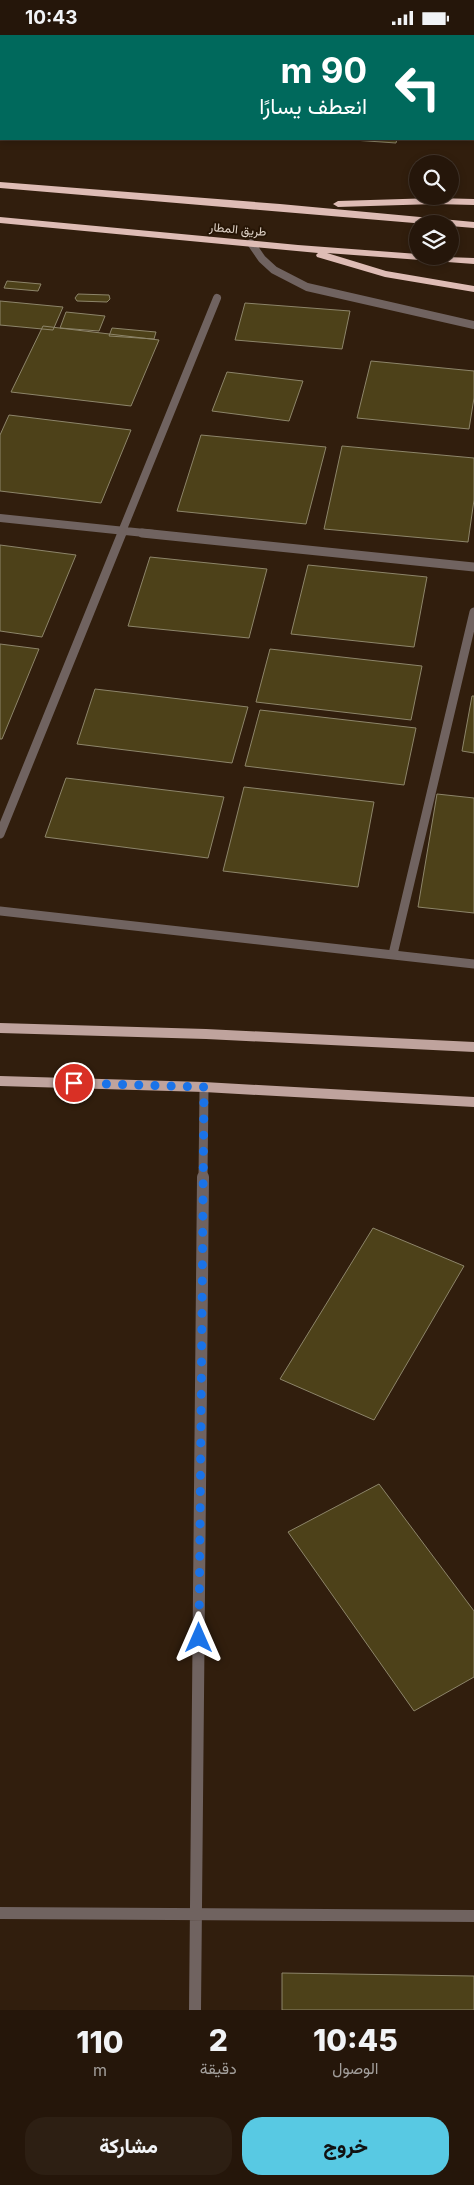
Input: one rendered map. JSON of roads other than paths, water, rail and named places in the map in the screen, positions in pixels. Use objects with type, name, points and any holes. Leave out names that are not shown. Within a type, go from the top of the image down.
[{"type":"highway","name":"طريق المطار","points":[[0,185],[280,207],[474,225]]},
{"type":"highway","points":[[280,207],[435,201],[474,202]]},
{"type":"highway","name":"طريق المطار","points":[[0,220],[298,248],[474,261]]},
{"type":"highway","points":[[298,248],[354,267],[474,289]]},
{"type":"main road","points":[[0,1028],[206,1033],[474,1047]]},
{"type":"main road","points":[[0,1081],[204,1087],[474,1102]]},
{"type":"street","points":[[251,243],[262,259],[274,270],[307,287],[474,325]]},
{"type":"street","points":[[0,834],[124,531],[216,298]]},
{"type":"street","points":[[0,518],[474,567]]},
{"type":"street","points":[[393,954],[474,612]]},
{"type":"street","points":[[0,911],[474,964]]},
{"type":"street","points":[[195,2010],[204,1087]]},
{"type":"street","points":[[0,1913],[474,1916]]}]
